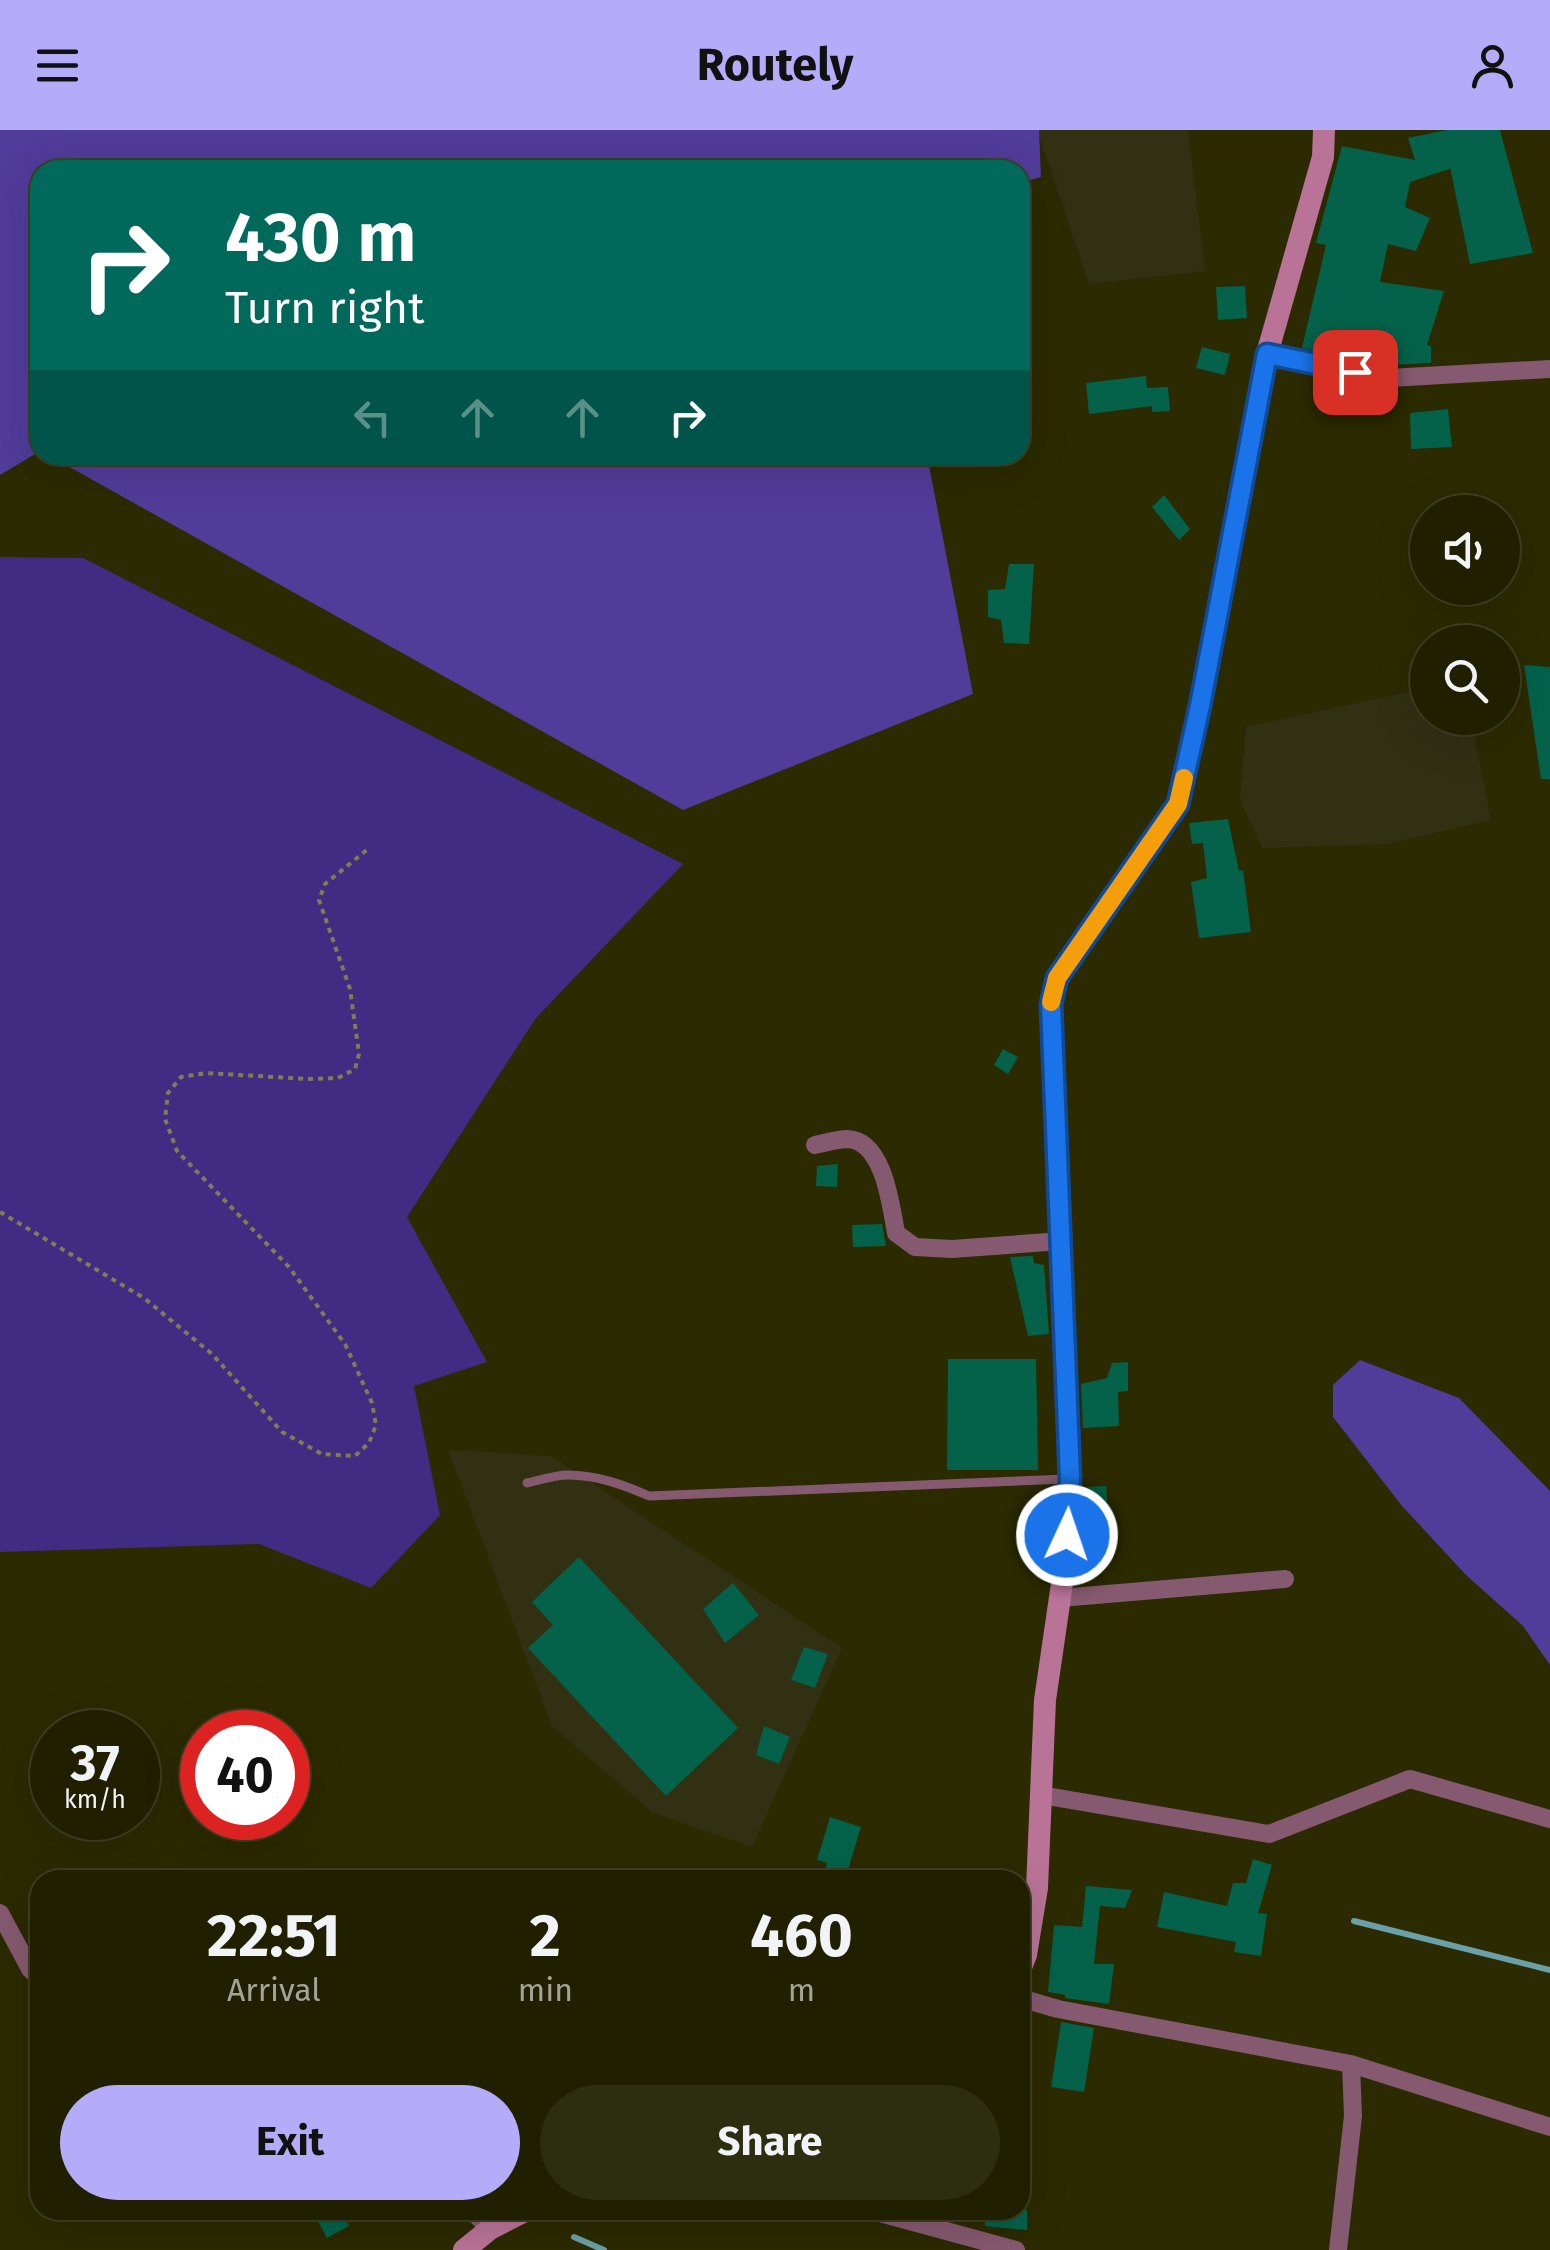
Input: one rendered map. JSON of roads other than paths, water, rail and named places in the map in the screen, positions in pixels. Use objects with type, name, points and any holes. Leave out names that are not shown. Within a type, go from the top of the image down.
[{"type":"street","points":[[1030,1931],[1037,1888],[1045,1700],[1065,1563],[1070,1478],[1051,1004],[1057,978],[1178,804],[1267,354],[1323,157],[1324,130]]},
{"type":"street","points":[[1267,354],[1389,378],[1550,368]]},
{"type":"street","points":[[816,1145],[850,1138],[869,1148],[887,1185],[896,1233],[915,1247],[952,1249],[1060,1241]]},
{"type":"street","points":[[1060,1598],[1285,1578]]},
{"type":"street","points":[[1041,1794],[1269,1834],[1410,1779],[1550,1819]]},
{"type":"street","points":[[0,1913],[30,1969]]},
{"type":"street","points":[[1030,2001],[1350,2064],[1550,2127]]},
{"type":"street","points":[[1338,2250],[1353,2116],[1350,2064]]},
{"type":"street","points":[[481,2220],[490,2229]]},
{"type":"street","points":[[464,2250],[508,2220]]},
{"type":"street","points":[[906,2220],[1016,2250]]},
{"type":"lane","points":[[527,1483],[566,1475],[619,1484],[649,1496],[1070,1478]]},
{"type":"waterway","points":[[1354,1921],[1550,1970]]},
{"type":"waterway","points":[[574,2237],[604,2250]]}]
